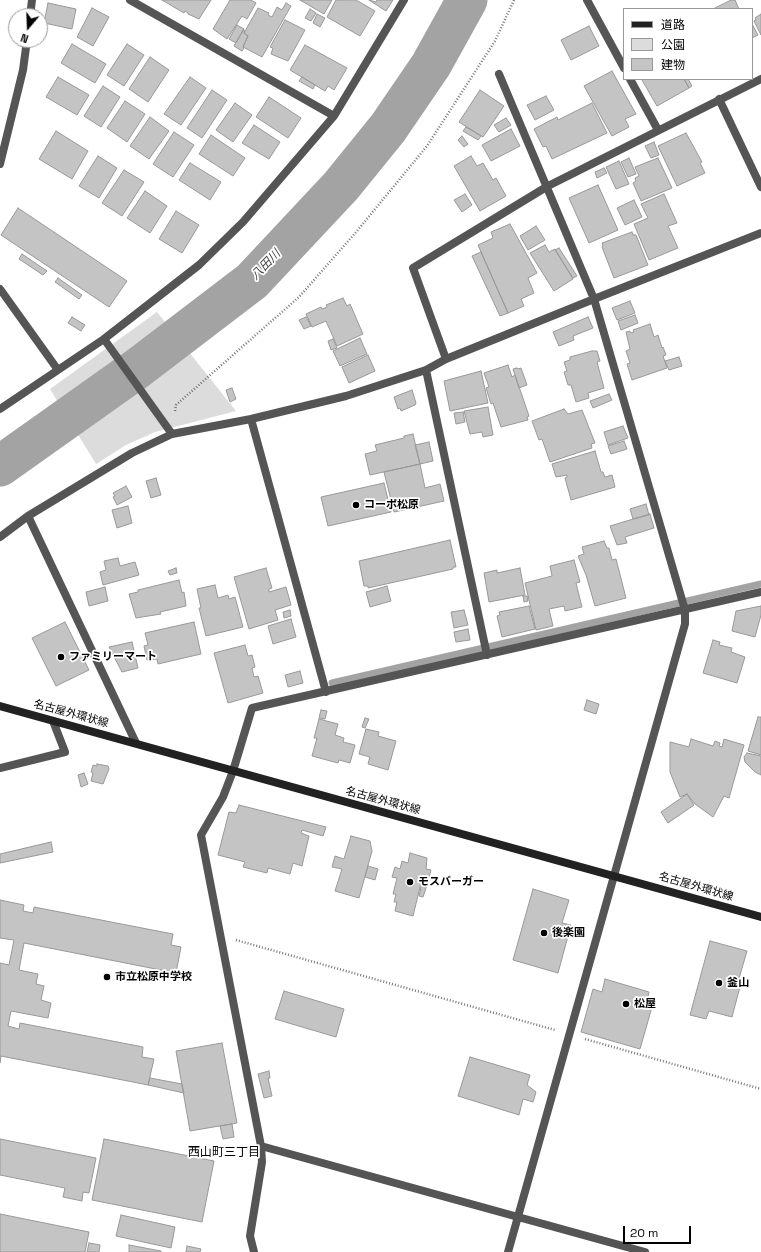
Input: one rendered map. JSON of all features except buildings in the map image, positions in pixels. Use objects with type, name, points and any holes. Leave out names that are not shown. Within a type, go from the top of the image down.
[{"type":"main road","name":"名古屋外環状線","points":[[0,706],[761,917]]},
{"type":"street","points":[[130,0],[334,116]]},
{"type":"street","points":[[0,409],[104,339],[199,265],[243,222],[334,116],[404,0]]},
{"type":"street","points":[[587,0],[623,66]]},
{"type":"street","points":[[0,164],[23,70],[26,48]]},
{"type":"street","points":[[499,74],[548,186],[594,299],[685,610],[685,624],[508,1252]]},
{"type":"street","points":[[446,359],[413,268],[548,186],[761,79]]},
{"type":"street","points":[[631,80],[658,130]]},
{"type":"street","points":[[719,100],[761,187]]},
{"type":"street","points":[[0,537],[28,516],[132,453],[172,434],[251,419],[346,396],[426,370],[446,359],[761,233]]},
{"type":"street","points":[[0,289],[58,370]]},
{"type":"street","points":[[104,339],[172,434]]},
{"type":"street","points":[[426,370],[487,655]]},
{"type":"street","points":[[251,419],[326,692]]},
{"type":"street","points":[[28,516],[136,743]]},
{"type":"street","points":[[254,1252],[250,1236],[262,1162],[261,1146],[201,835],[223,797],[234,771],[252,708],[761,592]]},
{"type":"street","points":[[0,768],[65,752],[53,721]]},
{"type":"street","points":[[261,1146],[645,1252]]},
{"type":"path","points":[[172,434],[176,405],[299,297],[357,231],[427,146],[495,41],[514,0]]},
{"type":"path","points":[[220,936],[761,1089]]},
{"type":"green space","points":[[157,312],[236,411],[155,432],[126,445],[96,464],[50,389]]},
{"type":"waterway","name":"八田川","points":[[0,466],[138,368],[252,281],[341,186],[388,128],[431,65],[467,0]]},
{"type":"waterway","points":[[332,683],[761,584]]},
{"type":"place","name":"コーポ松原","points":[[356,505]]},
{"type":"place","name":"ファミリーマート","points":[[61,657]]},
{"type":"place","name":"モスバーガー","points":[[410,882]]},
{"type":"place","name":"後楽園","points":[[544,933]]},
{"type":"place","name":"市立松原中学校","points":[[107,977]]},
{"type":"place","name":"釜山","points":[[719,983]]},
{"type":"place","name":"松屋","points":[[626,1004]]},
{"type":"district","name":"西山町三丁目","points":[[224,1153]]}]
